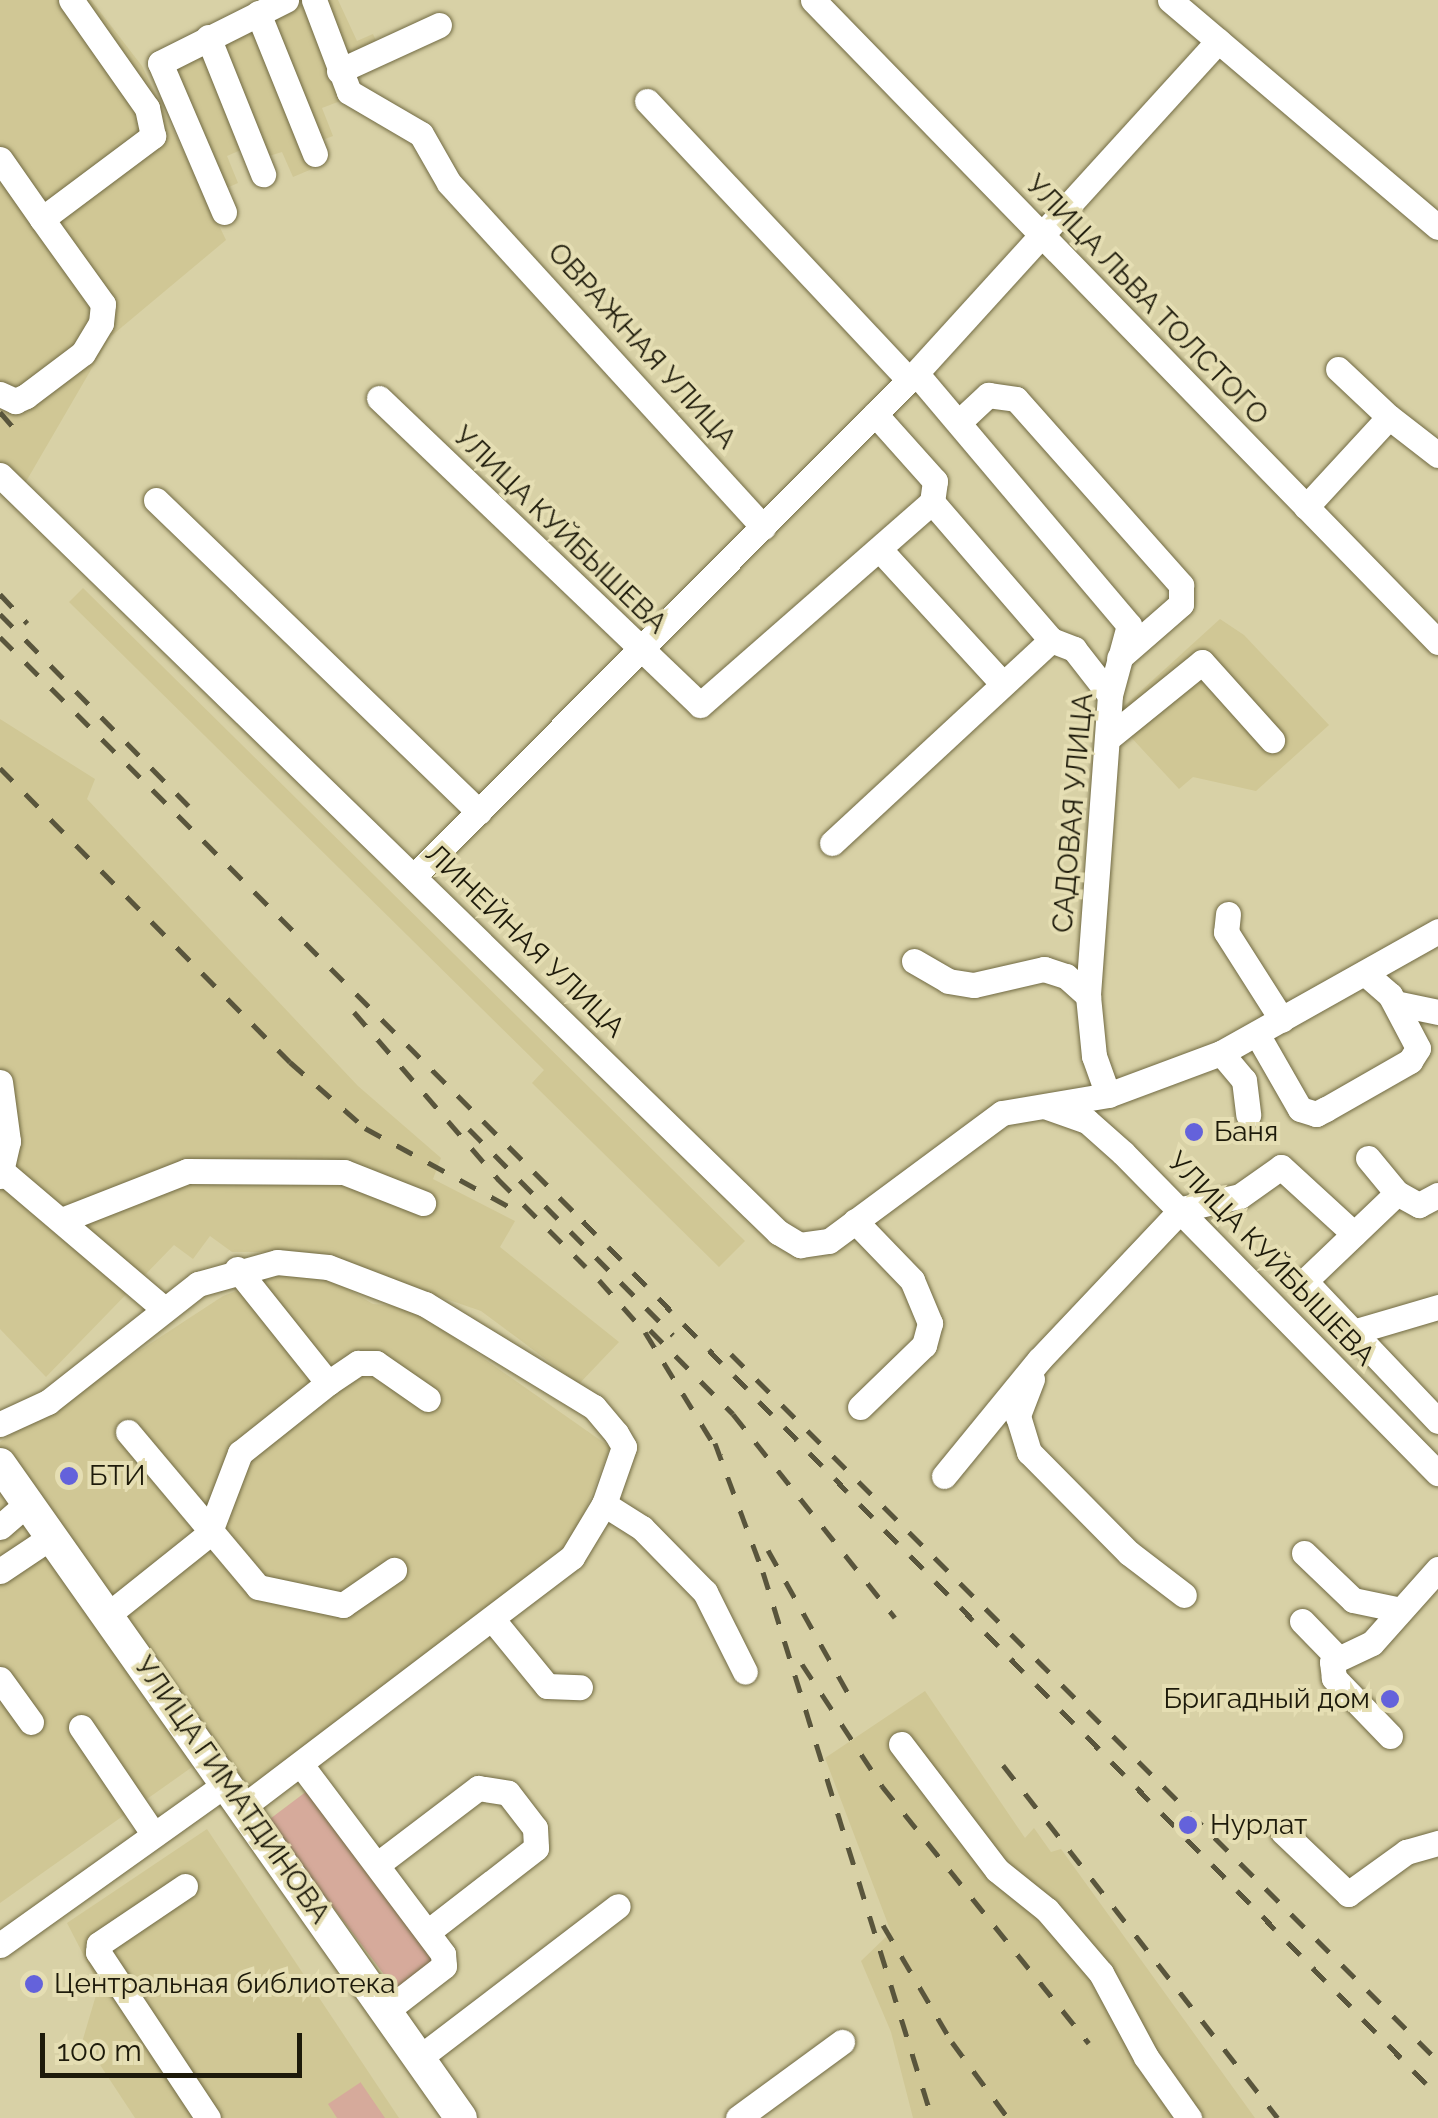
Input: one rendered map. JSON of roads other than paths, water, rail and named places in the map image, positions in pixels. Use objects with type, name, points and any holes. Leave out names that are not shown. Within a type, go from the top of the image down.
[{"type":"main road","name":"УЛИЦА ГИМАТДИНОВА","points":[[0,1464],[110,1613],[461,2118]]},
{"type":"street","points":[[42,219],[154,136],[147,108],[71,0]]},
{"type":"street","points":[[224,212],[159,67],[163,58],[286,0]]},
{"type":"street","points":[[314,0],[339,70],[440,25]]},
{"type":"street","name":"УЛИЦА ЛЬВА ТОЛСТОГО","points":[[813,0],[1438,642]]},
{"type":"street","points":[[1170,0],[1438,226]]},
{"type":"street","points":[[258,14],[314,154]]},
{"type":"street","points":[[208,37],[264,174]]},
{"type":"street","points":[[416,875],[912,377],[1024,259],[1039,232],[1218,41]]},
{"type":"street","name":"ОВРАЖНАЯ УЛИЦА","points":[[339,70],[354,96],[421,134],[449,183],[476,205],[763,527]]},
{"type":"street","name":"САДОВАЯ УЛИЦА","points":[[647,101],[959,422],[1122,609],[1128,625],[1110,695],[1088,996],[1094,1056],[1108,1095]]},
{"type":"street","points":[[0,158],[102,304],[100,322],[83,353],[26,396],[15,401],[0,394]]},
{"type":"street","points":[[1338,369],[1438,455]]},
{"type":"street","points":[[959,422],[988,396],[1016,399],[1181,585],[1181,604],[1119,658]]},
{"type":"street","name":"УЛИЦА КУЙБЫШЕВА","points":[[379,398],[700,705],[882,552]]},
{"type":"street","points":[[876,414],[935,480],[932,502],[1050,640],[1074,648],[1110,695]]},
{"type":"street","points":[[1306,506],[1389,416]]},
{"type":"street","name":"ЛИНЕЙНАЯ УЛИЦА","points":[[0,475],[416,875],[778,1232],[814,1246],[855,1221],[1002,1112],[1108,1095],[1221,1053],[1438,931]]},
{"type":"street","points":[[156,500],[479,812]]},
{"type":"street","points":[[932,502],[902,522],[882,552],[1003,684]]},
{"type":"street","points":[[832,843],[1050,640]]},
{"type":"street","points":[[1107,739],[1202,662],[1272,740]]},
{"type":"street","points":[[1228,914],[1226,932],[1282,1020]]},
{"type":"street","points":[[914,961],[948,981],[974,985],[1044,969],[1066,976],[1088,996]]},
{"type":"street","points":[[1257,1034],[1300,1109],[1316,1114],[1415,1055],[1418,1041],[1395,1004],[1365,973]]},
{"type":"street","points":[[1395,1004],[1438,1012]]},
{"type":"street","points":[[1221,1053],[1244,1080],[1248,1114]]},
{"type":"street","points":[[0,1082],[8,1141],[2,1174],[62,1220],[163,1308]]},
{"type":"street","name":"УЛИЦА КУЙБЫШЕВА","points":[[1047,1107],[1087,1121],[1182,1209],[1438,1473]]},
{"type":"street","points":[[1368,1158],[1397,1193],[1419,1205],[1438,1195]]},
{"type":"street","points":[[944,1476],[1039,1360],[1182,1209],[1240,1196],[1282,1167],[1354,1234]]},
{"type":"street","points":[[62,1220],[187,1172],[344,1172],[423,1203]]},
{"type":"street","points":[[1397,1193],[1304,1281],[1438,1421]]},
{"type":"street","points":[[855,1221],[912,1280],[930,1323],[924,1345],[860,1408]]},
{"type":"street","points":[[0,1424],[48,1402],[198,1284],[237,1269],[277,1262],[328,1267],[425,1304],[594,1407],[624,1447],[604,1504],[572,1557],[494,1620],[302,1766],[154,1836],[2,1938]]},
{"type":"street","points":[[237,1269],[328,1383]]},
{"type":"street","points":[[1275,1304],[1314,1292]]},
{"type":"street","points":[[1353,1332],[1438,1308]]},
{"type":"street","points":[[1039,1360],[1018,1416],[1020,1439],[1120,1545],[1184,1595]]},
{"type":"street","points":[[110,1613],[209,1534],[240,1453],[328,1383],[358,1363],[376,1363],[428,1400]]},
{"type":"street","points":[[128,1432],[250,1582],[327,1604],[350,1603],[394,1570]]},
{"type":"street","points":[[0,1528],[28,1503]]},
{"type":"street","points":[[604,1504],[642,1528],[705,1592],[746,1672]]},
{"type":"street","points":[[0,1571],[52,1537]]},
{"type":"street","points":[[1304,1553],[1353,1600],[1396,1610]]},
{"type":"street","points":[[1390,1736],[1334,1678],[1330,1668],[1337,1657],[1372,1643],[1396,1610],[1438,1569]]},
{"type":"street","points":[[494,1620],[547,1686],[580,1687]]},
{"type":"street","points":[[1302,1621],[1337,1657]]},
{"type":"street","points":[[0,1679],[31,1722]]},
{"type":"street","points":[[81,1727],[154,1836]]},
{"type":"street","points":[[901,1744],[996,1870],[1048,1910],[1101,1973],[1146,2058],[1189,2118]]},
{"type":"street","points":[[302,1766],[429,1931],[444,1966],[386,2011]]},
{"type":"street","points":[[378,1864],[478,1788],[508,1792],[534,1828],[536,1848],[429,1931]]},
{"type":"street","points":[[1282,1832],[1348,1894],[1406,1852],[1438,1843]]},
{"type":"street","points":[[185,1886],[99,1944],[98,1952],[208,2118]]},
{"type":"street","points":[[419,2058],[618,1906]]},
{"type":"street","points":[[738,2118],[842,2042]]},
{"type":"railway","points":[[0,412],[13,427]]},
{"type":"railway","points":[[0,594],[27,623]]},
{"type":"railway","points":[[0,614],[189,806]]},
{"type":"railway","points":[[0,637],[583,1221],[1438,2096]]},
{"type":"railway","points":[[0,768],[290,1062],[365,1128],[519,1212]]},
{"type":"railway","points":[[354,1012],[498,1179],[586,1267]]},
{"type":"railway","points":[[469,1129],[673,1335]]},
{"type":"railway","points":[[599,1280],[645,1332],[721,1456]]},
{"type":"railway","points":[[650,1330],[733,1414],[895,1618]]},
{"type":"railway","points":[[731,1354],[1438,2061]]},
{"type":"railway","points":[[715,1443],[763,1572],[932,2118]]},
{"type":"railway","points":[[768,1550],[852,1700]]},
{"type":"railway","points":[[802,1664],[882,1786],[1089,2043]]},
{"type":"railway","points":[[1003,1765],[1278,2118]]},
{"type":"railway","points":[[883,1925],[952,2042],[1008,2118]]},
{"type":"place","name":"Баня","points":[[1194,1132]]},
{"type":"place","name":"БТИ","points":[[69,1476]]},
{"type":"place","name":"Бригадный дом","points":[[1390,1699]]},
{"type":"place","name":"Нурлат","points":[[1188,1825]]},
{"type":"place","name":"Центральная библиотека","points":[[34,1984]]}]
